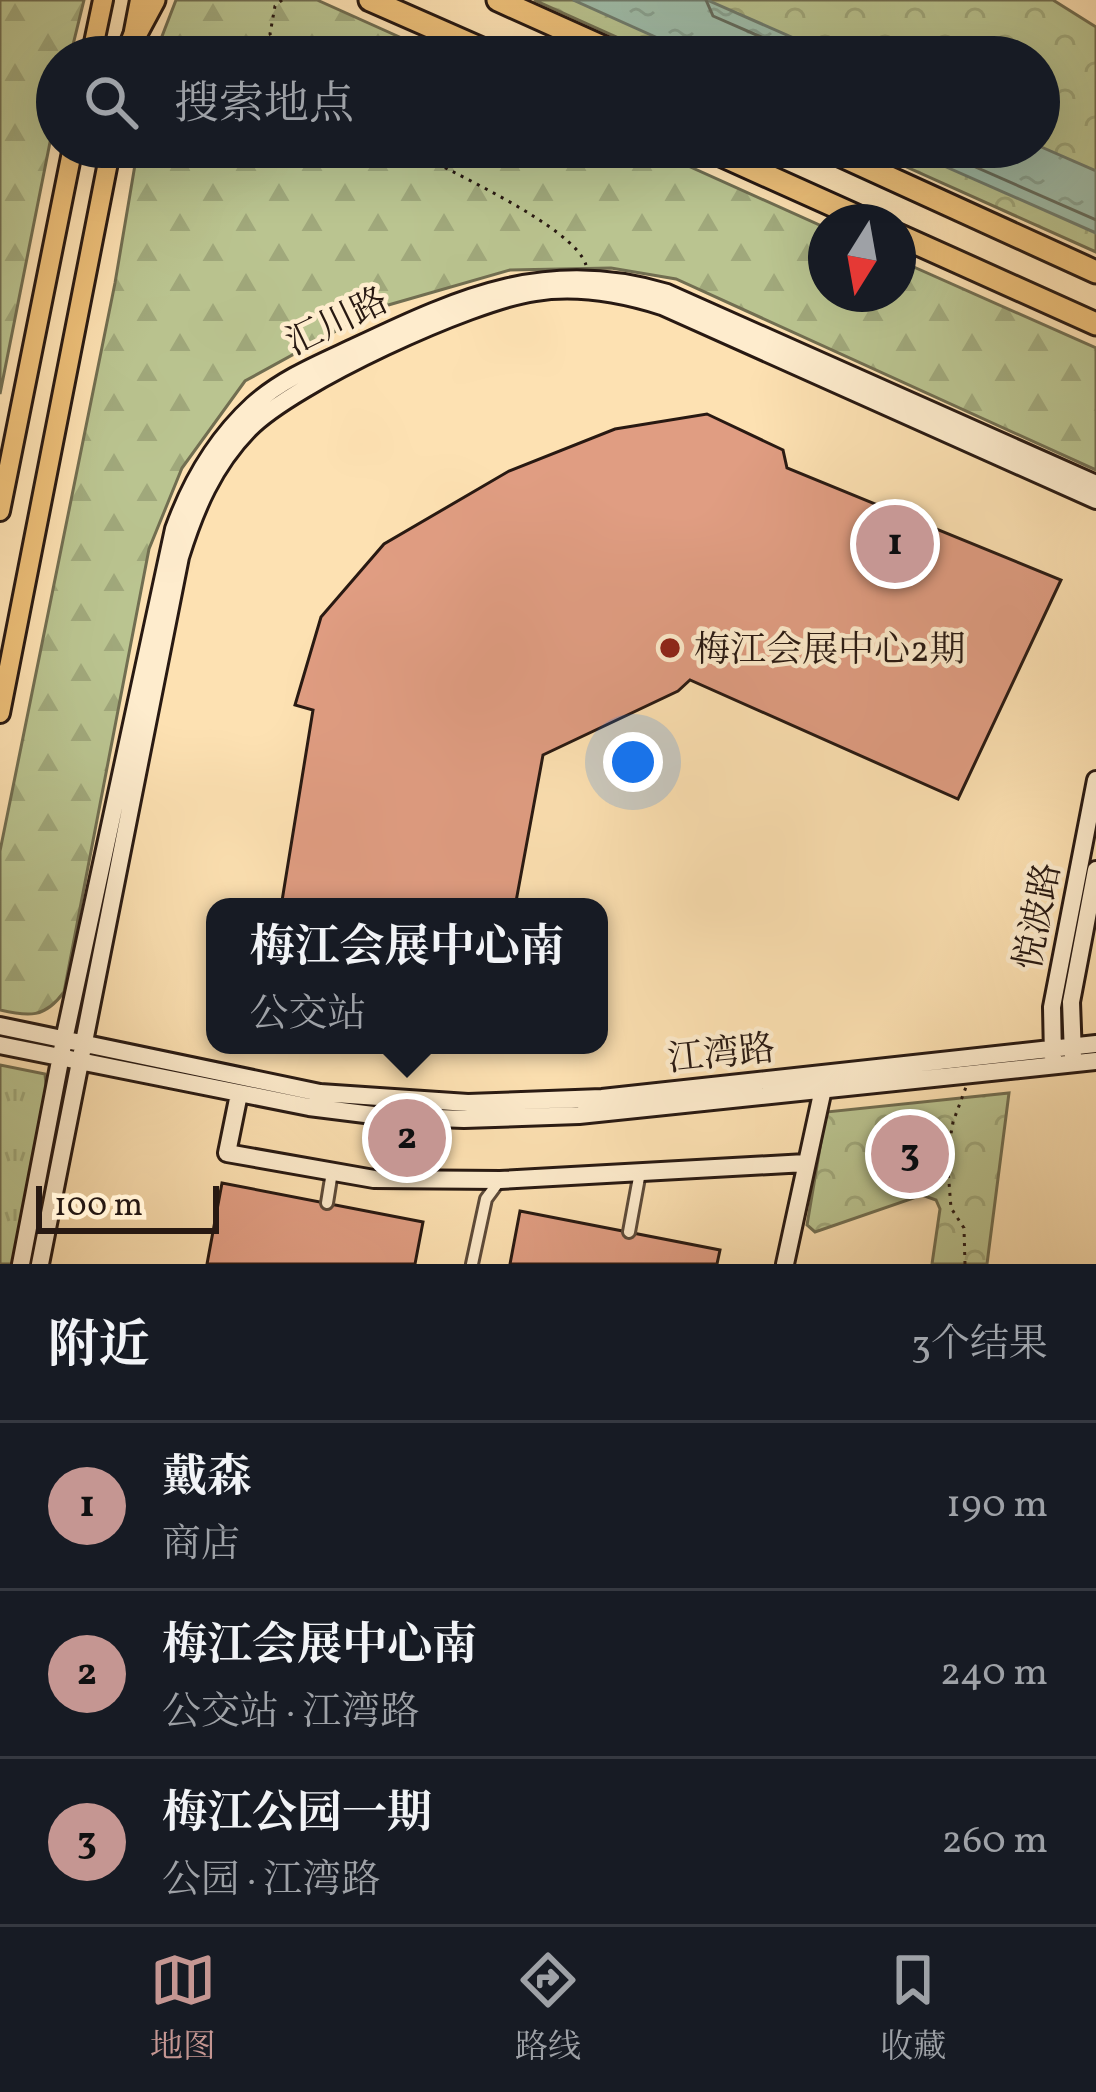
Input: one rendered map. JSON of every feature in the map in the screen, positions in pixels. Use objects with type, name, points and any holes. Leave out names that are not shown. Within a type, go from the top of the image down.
[{"type":"highway","points":[[137,36],[154,0]]},
{"type":"highway","points":[[370,0],[452,36]]},
{"type":"highway","points":[[498,0],[525,5],[585,36]]},
{"type":"highway","points":[[750,168],[830,204]]},
{"type":"highway","points":[[868,168],[1096,272]]},
{"type":"highway","points":[[916,243],[1096,324]]},
{"type":"main road","points":[[96,36],[103,0]]},
{"type":"main road","points":[[133,36],[140,0]]},
{"type":"main road","points":[[0,511],[69,168]]},
{"type":"main road","points":[[0,713],[107,168]]},
{"type":"street","name":"汇川路","points":[[21,1264],[167,553],[185,497],[204,465],[235,423],[287,380],[441,305],[523,282],[589,278],[667,293],[1096,484]]},
{"type":"street","name":"汇川路","points":[[40,1264],[189,530],[220,464],[249,429],[295,392],[448,320],[510,297],[537,291],[603,292],[662,306],[1096,500]]},
{"type":"street","name":"悦波路","points":[[1063,1056],[1052,1007],[1096,780]]},
{"type":"street","name":"悦波路","points":[[1063,1056],[1096,870]]},
{"type":"street","name":"江湾路","points":[[0,1026],[62,1048],[239,1094],[381,1116],[500,1119],[971,1074],[1063,1056],[1096,1043]]},
{"type":"street","name":"江湾路","points":[[0,1045],[62,1048]]},
{"type":"street","name":"江湾路","points":[[81,1053],[320,1094],[468,1102],[602,1098],[1063,1056],[1096,1061]]},
{"type":"street","points":[[785,1264],[823,1089]]},
{"type":"street","points":[[239,1094],[227,1153],[374,1179],[500,1180],[806,1163]]},
{"type":"street","points":[[327,1203],[332,1172]]},
{"type":"street","points":[[629,1232],[640,1172]]},
{"type":"street","points":[[472,1264],[486,1199],[500,1180]]},
{"type":"path","points":[[271,36],[275,6],[282,0]]},
{"type":"path","points":[[444,168],[566,239],[584,257],[589,278]]},
{"type":"path","points":[[965,1264],[964,1228],[951,1208],[947,1157],[953,1122],[971,1074]]},
{"type":"green space","points":[[0,0],[84,0],[75,36],[36,36],[36,168],[45,168],[0,394]]},
{"type":"green space","points":[[176,0],[317,0],[397,36],[162,36]]},
{"type":"green space","points":[[534,0],[1053,0],[1096,27],[1096,252],[909,168],[1060,168],[1060,36],[614,36]]},
{"type":"green space","points":[[134,168],[693,168],[808,220],[808,312],[916,312],[916,268],[1096,348],[1096,470],[676,279],[611,268],[510,270],[378,308],[245,381],[182,468],[149,549],[64,992],[50,1007],[36,1013],[0,1010],[0,851]]},
{"type":"green space","points":[[0,1065],[45,1074],[47,1095],[14,1264],[0,1264]]},
{"type":"green space","points":[[1009,1093],[987,1264],[932,1264],[940,1209],[936,1200],[922,1195],[815,1232],[807,1225],[826,1112]]},
{"type":"water","points":[[573,0],[707,0],[789,36],[653,36]]},
{"type":"water","points":[[1060,155],[1096,171],[1096,233],[949,168],[1060,168]]},
{"type":"building","name":"梅江会展中心2期","points":[[707,414],[783,450],[787,468],[1061,580],[958,799],[690,680],[678,691],[543,755],[517,898],[282,898],[313,710],[295,705],[321,617],[384,544],[509,471],[615,429]]},
{"type":"building","points":[[222,1183],[423,1222],[415,1264],[207,1264]]},
{"type":"building","points":[[520,1211],[720,1250],[717,1264],[510,1264]]},
{"type":"place","name":"戴森","points":[[895,544]]},
{"type":"place","name":"梅江会展中心2期","points":[[670,648]]},
{"type":"place","name":"梅江会展中心南","points":[[407,1138]]},
{"type":"place","name":"梅江公园一期","points":[[910,1154]]}]
